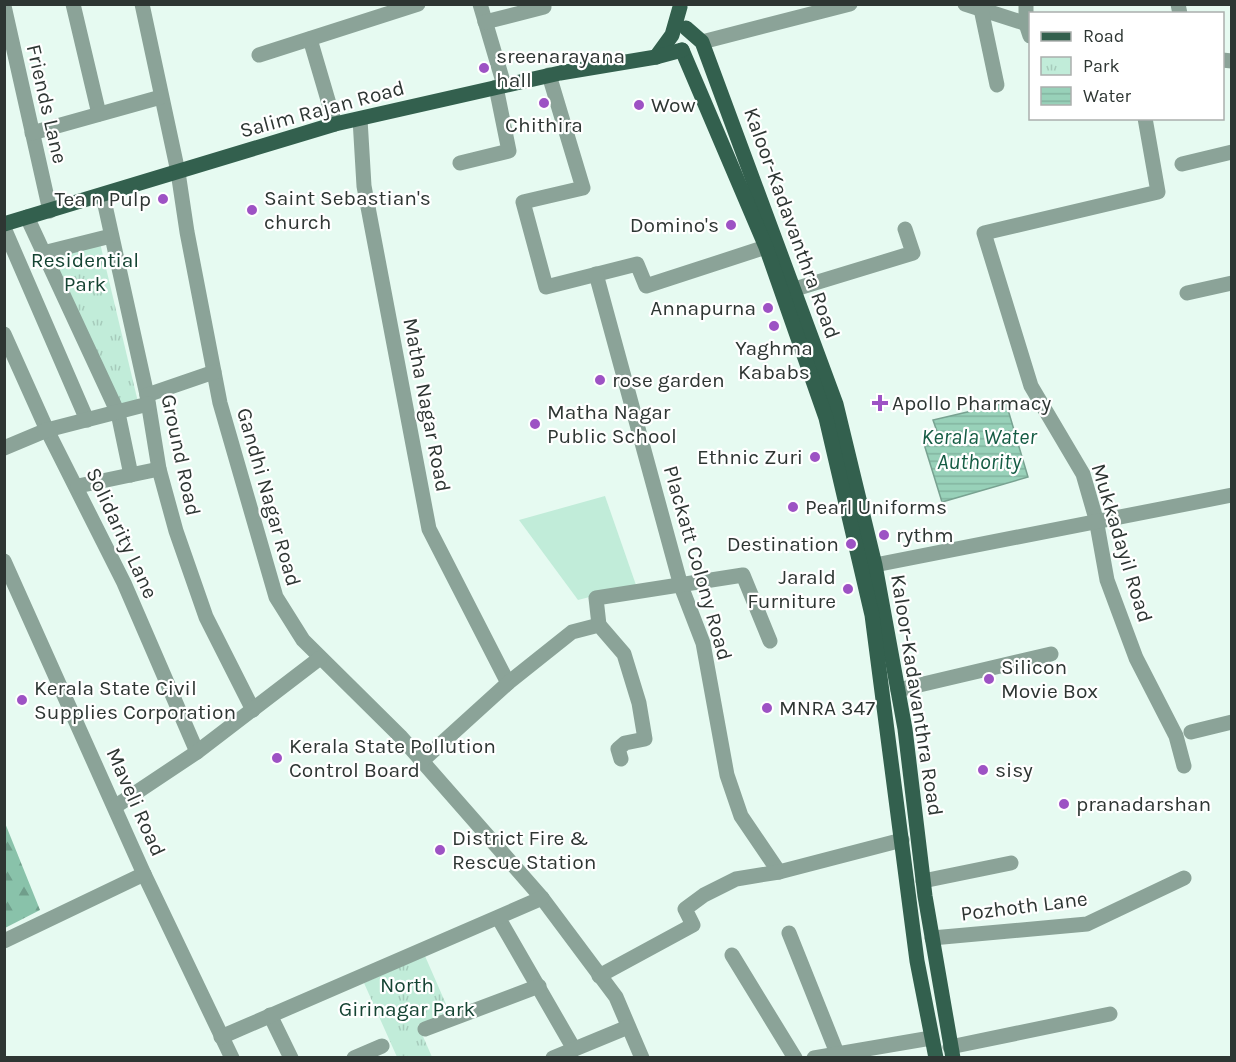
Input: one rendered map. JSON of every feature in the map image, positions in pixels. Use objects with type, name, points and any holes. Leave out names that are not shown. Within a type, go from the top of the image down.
[{"type":"main road","points":[[679,5],[686,28],[682,50]]},
{"type":"main road","points":[[656,57],[672,35],[679,5]]},
{"type":"main road","points":[[686,28],[702,42]]},
{"type":"main road","name":"Kaloor-Kadavanthra Road","points":[[702,42],[795,288],[819,377],[826,418],[872,615],[917,961],[936,1058]]},
{"type":"main road","name":"Kaloor-Kadavanthra Road","points":[[682,50],[819,377],[836,404],[875,565],[898,690],[923,881],[952,1052]]},
{"type":"main road","name":"Salim Rajan Road","points":[[4,226],[27,217],[103,196],[335,124],[549,75],[656,57],[682,50]]},
{"type":"main road","points":[[902,840],[918,839]]},
{"type":"street","points":[[73,4],[99,114]]},
{"type":"street","name":"Gandhi Nagar Road","points":[[142,4],[178,172],[187,232],[220,403],[276,597],[303,640],[400,736],[542,898],[615,998],[642,1058]]},
{"type":"street","points":[[260,55],[310,39],[386,9],[418,4]]},
{"type":"street","points":[[460,164],[509,151],[500,86],[480,4]]},
{"type":"street","points":[[485,22],[544,7],[543,4]]},
{"type":"street","points":[[702,42],[850,4]]},
{"type":"street","points":[[965,4],[1029,28],[1026,4]]},
{"type":"street","name":"Friends Lane","points":[[4,6],[50,211]]},
{"type":"street","points":[[981,9],[997,85]]},
{"type":"street","points":[[310,39],[335,124]]},
{"type":"street","points":[[549,75],[583,188],[523,202],[546,287],[637,264],[645,286],[766,247]]},
{"type":"street","points":[[32,133],[161,97]]},
{"type":"street","name":"Matha Nagar Road","points":[[360,119],[364,186],[429,529],[508,683]]},
{"type":"street","name":"Mukkadayil Road","points":[[1145,120],[1158,192],[984,233],[1031,386],[1083,474],[1096,519],[1107,580],[1136,658],[1176,736],[1184,766]]},
{"type":"street","points":[[1182,164],[1232,152]]},
{"type":"street","name":"Ground Road","points":[[103,196],[147,400],[159,469],[176,531],[206,617],[253,710]]},
{"type":"street","points":[[27,217],[118,413],[131,475]]},
{"type":"street","points":[[4,226],[87,420]]},
{"type":"street","points":[[795,288],[913,253],[905,229]]},
{"type":"street","points":[[43,253],[111,236]]},
{"type":"street","name":"Plackatt Colony Road","points":[[596,274],[681,586],[703,643],[727,775],[741,816],[779,872]]},
{"type":"street","points":[[1187,293],[1232,283]]},
{"type":"street","name":"Solidarity Lane","points":[[4,334],[47,430],[78,486],[124,583],[197,752]]},
{"type":"street","points":[[4,448],[47,430],[118,413],[214,372]]},
{"type":"street","points":[[78,486],[159,469]]},
{"type":"street","points":[[875,565],[1096,519],[1232,495]]},
{"type":"street","name":"Maveli Road","points":[[4,561],[116,806],[144,874],[232,1058]]},
{"type":"street","points":[[621,759],[618,749],[625,743],[645,739],[624,654],[599,625],[596,598],[743,575],[770,641]]},
{"type":"street","points":[[422,761],[508,683],[572,632],[599,625]]},
{"type":"street","points":[[898,690],[1051,654]]},
{"type":"street","points":[[116,806],[197,752],[320,658]]},
{"type":"street","points":[[1191,732],[1232,722]]},
{"type":"street","points":[[599,976],[693,925],[685,909],[704,895],[736,879],[779,872],[902,840]]},
{"type":"street","points":[[923,881],[1011,862]]},
{"type":"street","points":[[4,941],[144,874]]},
{"type":"street","name":"Pozhoth Lane","points":[[932,938],[1087,924],[1184,878]]},
{"type":"street","points":[[221,1037],[499,919],[542,898]]},
{"type":"street","points":[[499,919],[574,1049]]},
{"type":"street","points":[[789,933],[837,1053]]},
{"type":"street","points":[[732,955],[795,1058]]},
{"type":"street","points":[[425,1029],[539,986]]},
{"type":"street","points":[[952,1052],[1110,1014]]},
{"type":"street","points":[[270,1015],[291,1058]]},
{"type":"street","points":[[553,1058],[628,1028]]},
{"type":"street","points":[[814,1058],[931,1038]]},
{"type":"street","points":[[354,1058],[382,1046]]},
{"type":"green space","name":"Residential Park","points":[[100,243],[138,402],[122,406],[53,256]]},
{"type":"green space","points":[[605,496],[636,585],[578,600],[519,520]]},
{"type":"green space","points":[[5,823],[40,910],[4,928]]},
{"type":"green space","name":"North Girinagar Park","points":[[425,956],[449,1011],[418,1025],[432,1057],[397,1057],[364,983]]},
{"type":"water","name":"Kerala Water Authority","points":[[1006,403],[1028,477],[942,502],[924,444],[940,440],[933,420]]},
{"type":"place","name":"sreenarayana hall","points":[[484,68]]},
{"type":"place","name":"Chithira","points":[[544,103]]},
{"type":"place","name":"Wow","points":[[639,105]]},
{"type":"place","name":"Tea n Pulp","points":[[163,199]]},
{"type":"place","name":"Saint Sebastian's church","points":[[252,210]]},
{"type":"place","name":"Domino's","points":[[731,225]]},
{"type":"place","name":"Annapurna","points":[[768,308]]},
{"type":"place","name":"Yaghma Kababs","points":[[774,326]]},
{"type":"place","name":"rose garden","points":[[600,380]]},
{"type":"place","name":"Apollo Pharmacy","points":[[880,403]]},
{"type":"place","name":"Matha Nagar Public School","points":[[535,424]]},
{"type":"place","name":"Ethnic Zuri","points":[[815,457]]},
{"type":"place","name":"Pearl Uniforms","points":[[793,507]]},
{"type":"place","name":"rythm","points":[[884,535]]},
{"type":"place","name":"Destination","points":[[851,544]]},
{"type":"place","name":"Jarald Furniture","points":[[848,589]]},
{"type":"place","name":"Silicon Movie Box","points":[[989,679]]},
{"type":"place","name":"Kerala State Civil Supplies Corporation","points":[[22,700]]},
{"type":"place","name":"MNRA 347","points":[[767,708]]},
{"type":"place","name":"Kerala State Pollution Control Board","points":[[277,758]]},
{"type":"place","name":"sisy","points":[[983,770]]},
{"type":"place","name":"pranadarshan","points":[[1064,804]]},
{"type":"place","name":"District Fire & Rescue Station","points":[[440,850]]}]
